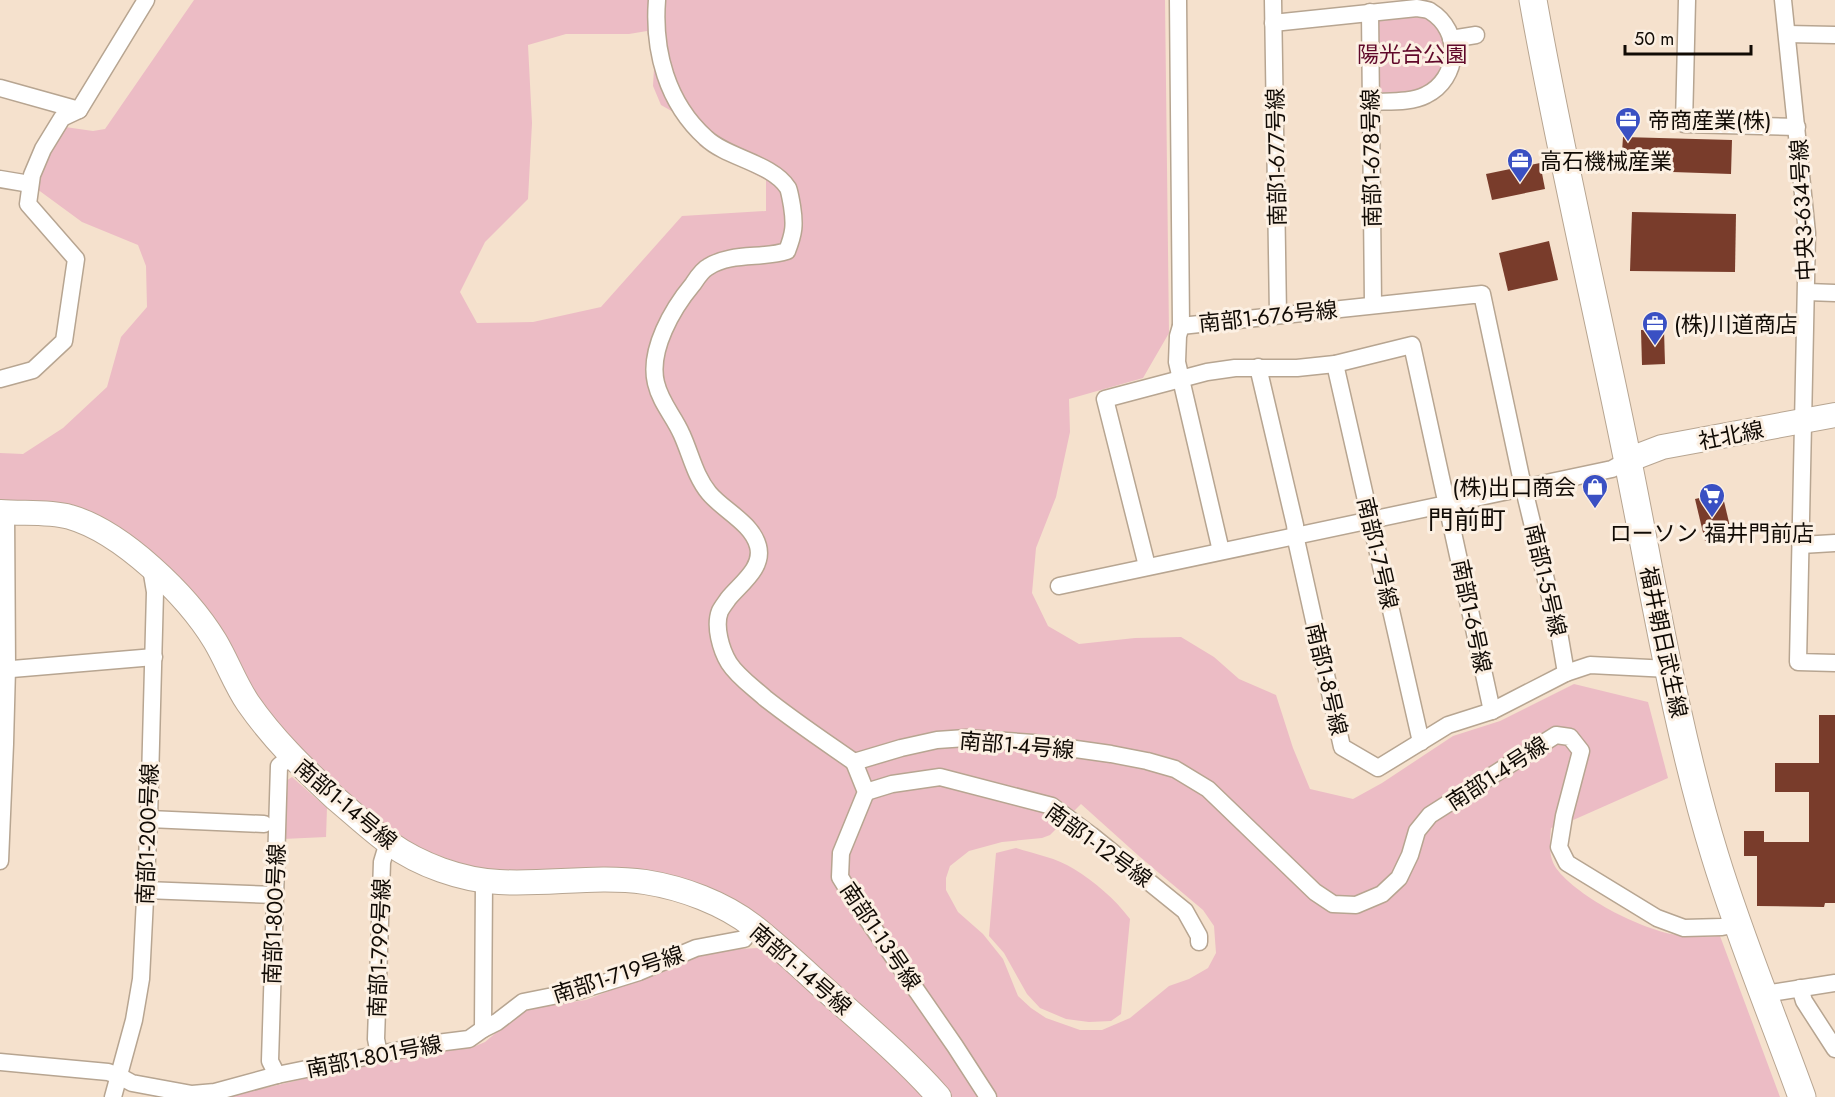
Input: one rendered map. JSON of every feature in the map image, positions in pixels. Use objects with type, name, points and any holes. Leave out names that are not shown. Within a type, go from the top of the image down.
[{"type":"main road","name":"福井朝日武生線","points":[[1533,0],[1669,669],[1696,790],[1715,857],[1738,924],[1802,1097]]},
{"type":"street","points":[[0,379],[33,370],[64,341],[76,259],[28,204],[30,184],[43,149],[62,118],[79,110],[146,0]]},
{"type":"street","points":[[657,0],[658,46],[665,76],[675,100],[707,140],[773,173],[788,189],[795,231],[787,251],[775,255],[725,258],[706,267],[683,296],[665,326],[654,360],[655,381],[663,405],[680,430],[694,469],[709,493],[747,528],[758,546],[759,558],[752,572],[720,611],[720,643],[729,663],[744,680],[820,739],[854,762],[866,792]]},
{"type":"street","name":"南部1-676号線","points":[[1178,0],[1181,326],[1482,294],[1524,487]]},
{"type":"street","name":"南部1-677号線","points":[[1273,0],[1278,315]]},
{"type":"street","points":[[1687,0],[1684,123],[1797,127]]},
{"type":"street","name":"中央3-634号線","points":[[1784,0],[1807,233],[1798,662],[1835,663]]},
{"type":"street","points":[[1274,23],[1417,8],[1430,11],[1448,31],[1451,39],[1452,64],[1448,75],[1438,87],[1425,96],[1371,102]]},
{"type":"street","name":"南部1-678号線","points":[[1370,12],[1373,304]]},
{"type":"street","points":[[1787,34],[1835,35]]},
{"type":"street","points":[[1451,39],[1476,35]]},
{"type":"street","points":[[0,88],[79,110]]},
{"type":"street","points":[[0,178],[30,184]]},
{"type":"street","points":[[1807,292],[1835,293]]},
{"type":"street","points":[[1181,326],[1178,336],[1177,362],[1221,551]]},
{"type":"street","name":"南部1-6号線","points":[[1335,364],[1412,345],[1492,711]]},
{"type":"street","points":[[1147,566],[1105,399],[1207,372],[1235,368],[1297,368],[1335,364]]},
{"type":"street","name":"南部1-7号線","points":[[1335,364],[1421,742]]},
{"type":"street","name":"南部1-8号線","points":[[1258,367],[1342,747],[1378,768],[1448,725],[1492,711],[1566,673],[1590,665],[1669,669]]},
{"type":"street","name":"社北線","points":[[1628,460],[1662,447],[1835,416]]},
{"type":"street","points":[[1059,586],[1611,469],[1628,460]]},
{"type":"street","name":"南部1-5号線","points":[[1524,487],[1560,638],[1566,673]]},
{"type":"street","points":[[0,861],[3,512]]},
{"type":"street","name":"南部1-14号線","points":[[3,512],[56,514],[87,524],[122,544],[151,568],[192,608],[215,641],[246,700],[277,741],[350,811],[388,842],[412,857],[445,871],[484,881],[614,880],[644,882],[692,894],[722,907],[753,926],[858,1018],[939,1097]]},
{"type":"street","points":[[1801,545],[1835,543]]},
{"type":"street","name":"南部1-200号線","points":[[113,1097],[134,1020],[141,980],[154,657],[155,592],[151,568]]},
{"type":"street","points":[[3,669],[154,657]]},
{"type":"street","name":"南部1-4号線","points":[[854,762],[901,747],[937,740],[966,738],[1033,743],[1147,761],[1175,769],[1208,789],[1315,892],[1333,904],[1356,905],[1382,894],[1399,878],[1410,855],[1417,831],[1430,816],[1556,735],[1570,737],[1581,751],[1564,816],[1559,847],[1567,863],[1657,918],[1684,928],[1722,927],[1738,924]]},
{"type":"street","name":"南部1-800号線","points":[[277,1075],[270,1060],[279,766],[291,756]]},
{"type":"street","name":"南部1-12号線","points":[[866,792],[892,784],[940,777],[1052,806],[1185,911],[1199,936],[1199,942]]},
{"type":"street","name":"南部1-13号線","points":[[866,792],[841,853],[840,877],[988,1097]]},
{"type":"street","points":[[149,819],[264,824]]},
{"type":"street","name":"南部1-799号線","points":[[379,1054],[376,1039],[382,862],[388,842]]},
{"type":"street","points":[[483,1029],[484,881]]},
{"type":"street","points":[[145,890],[275,895]]},
{"type":"street","name":"南部1-719号線","points":[[483,1029],[497,1022],[523,1002],[578,991],[639,972],[696,948],[744,939],[753,926]]},
{"type":"street","points":[[1764,994],[1835,983]]},
{"type":"street","points":[[1800,988],[1804,1000],[1835,1049]]},
{"type":"street","name":"南部1-801号線","points":[[0,1062],[108,1072],[132,1083],[192,1094],[215,1092],[277,1075],[429,1044],[469,1039],[483,1029]]},
{"type":"green space","points":[[194,0],[1165,0],[1169,333],[1143,378],[1069,399],[1070,432],[1056,497],[1036,548],[1032,593],[1048,626],[1079,644],[1135,638],[1181,637],[1214,657],[1239,679],[1276,695],[1293,748],[1310,789],[1353,799],[1382,783],[1453,736],[1500,721],[1574,684],[1648,702],[1668,778],[1551,828],[1552,859],[1556,868],[1580,891],[1633,921],[1684,936],[1720,936],[1780,1097],[226,1097],[389,1059],[471,1048],[485,1042],[524,1009],[586,1000],[695,957],[758,948],[773,929],[730,900],[534,872],[474,868],[418,848],[374,818],[285,734],[133,543],[0,504],[0,453],[23,454],[63,428],[107,387],[121,337],[147,307],[146,266],[138,245],[82,222],[37,189],[47,151],[65,127],[93,131],[105,129]],"holes":[[[647,31],[654,69],[653,86],[661,105],[675,113],[700,146],[766,180],[766,211],[682,216],[601,307],[533,322],[477,323],[460,292],[485,242],[528,199],[532,123],[528,45],[566,34],[629,34]],[[1081,804],[1203,910],[1214,926],[1216,953],[1208,968],[1189,979],[1169,986],[1130,1018],[1102,1030],[1080,1030],[1046,1018],[1031,1008],[1018,996],[1003,959],[983,934],[958,912],[946,890],[946,878],[950,866],[969,851],[1002,842],[1042,838],[1050,835]]]},
{"type":"green space","name":"陽光台公園","points":[[1416,14],[1435,26],[1445,43],[1447,53],[1441,72],[1418,92],[1384,94],[1379,89],[1378,21],[1383,16]]},
{"type":"green space","points":[[292,777],[327,808],[326,837],[283,839],[286,781]]},
{"type":"green space","points":[[1016,848],[1053,859],[1074,869],[1104,891],[1130,919],[1121,1014],[1111,1021],[1089,1022],[1066,1019],[1040,1008],[1027,994],[1004,953],[989,936],[996,853]]},
{"type":"building","points":[[1623,137],[1732,140],[1731,174],[1643,171],[1644,153],[1622,152]]},
{"type":"building","points":[[1540,163],[1545,189],[1492,200],[1486,174]]},
{"type":"building","points":[[1632,212],[1736,214],[1735,272],[1630,271]]},
{"type":"building","points":[[1549,241],[1558,280],[1508,291],[1499,253]]},
{"type":"building","points":[[1641,330],[1664,330],[1665,364],[1642,365]]},
{"type":"building","points":[[1722,493],[1732,535],[1705,541],[1695,499]]},
{"type":"building","points":[[1819,715],[1835,715],[1835,903],[1825,903],[1824,907],[1757,906],[1757,856],[1744,856],[1744,831],[1764,831],[1764,842],[1809,842],[1809,792],[1775,792],[1775,763],[1819,763]]},
{"type":"place","name":"帝商産業(株)","points":[[1628,143]]},
{"type":"place","name":"高石機械産業","points":[[1520,184]]},
{"type":"place","name":"(株)川道商店","points":[[1655,347]]},
{"type":"place","name":"(株)出口商会","points":[[1595,510]]},
{"type":"place","name":"ローソン 福井門前店","points":[[1712,519]]},
{"type":"district","name":"門前町","points":[[1467,520]]}]
